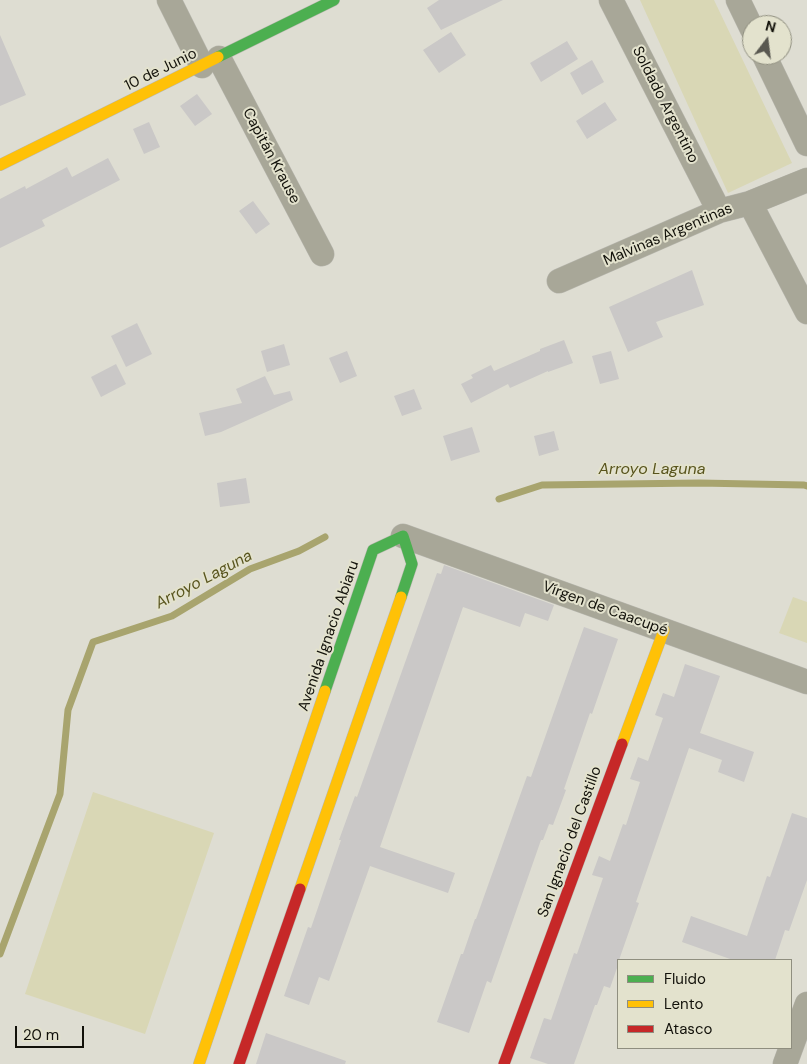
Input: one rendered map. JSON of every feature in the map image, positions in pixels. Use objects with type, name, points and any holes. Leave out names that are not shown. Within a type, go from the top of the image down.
[{"type":"street","name":"Capitán Krause","points":[[170,0],[211,62],[322,254]]},
{"type":"street","name":"10 de Junio","points":[[0,165],[334,0]]},
{"type":"street","name":"Soldado Argentino","points":[[611,0],[719,211]]},
{"type":"street","points":[[738,0],[745,15]]},
{"type":"street","points":[[769,65],[807,144]]},
{"type":"street","name":"Malvinas Argentinas","points":[[559,282],[719,211],[750,203],[807,180]]},
{"type":"street","points":[[750,203],[807,312]]},
{"type":"street","points":[[238,1064],[412,564],[403,536]]},
{"type":"street","name":"Vírgen de Caacupé","points":[[403,536],[807,682]]},
{"type":"street","name":"Avenida Ignacio Abiaru","points":[[199,1064],[374,550],[403,536]]},
{"type":"street","name":"San Ignacio del Castillo","points":[[504,1064],[664,630]]},
{"type":"street","points":[[792,1045],[807,1004]]},
{"type":"street","points":[[785,1064],[790,1049]]},
{"type":"shaded area","points":[[640,0],[714,0],[742,59],[742,65],[745,65],[792,163],[728,193]]},
{"type":"shaded area","points":[[793,597],[807,602],[807,643],[779,633]]},
{"type":"shaded area","points":[[93,792],[214,833],[145,1034],[25,994]]},
{"type":"building","points":[[439,0],[503,0],[441,30],[427,8]]},
{"type":"building","points":[[451,32],[466,55],[439,73],[423,50]]},
{"type":"building","points":[[0,35],[26,95],[0,106]]},
{"type":"building","points":[[567,41],[578,59],[541,82],[530,63]]},
{"type":"building","points":[[592,60],[604,82],[582,95],[570,73]]},
{"type":"building","points":[[197,94],[212,114],[195,126],[180,106]]},
{"type":"building","points":[[605,102],[617,120],[587,139],[576,121]]},
{"type":"building","points":[[149,122],[160,147],[144,154],[133,129]]},
{"type":"building","points":[[108,158],[120,180],[42,220],[45,226],[0,248],[0,199],[25,186],[26,189],[67,167],[72,177]]},
{"type":"building","points":[[253,201],[270,224],[256,234],[239,211]]},
{"type":"building","points":[[692,270],[704,305],[656,322],[663,337],[628,352],[609,307]]},
{"type":"building","points":[[137,323],[152,354],[126,367],[111,336]]},
{"type":"building","points":[[564,340],[573,363],[548,371],[510,388],[508,384],[471,403],[461,384],[473,378],[471,375],[491,365],[494,371]]},
{"type":"building","points":[[284,344],[290,365],[267,372],[261,351]]},
{"type":"building","points":[[347,351],[357,376],[340,383],[329,358]]},
{"type":"building","points":[[611,351],[619,379],[600,384],[592,356]]},
{"type":"building","points":[[116,364],[126,384],[101,397],[91,377]]},
{"type":"building","points":[[265,376],[274,395],[290,391],[293,400],[221,432],[205,436],[199,413],[242,403],[236,389]]},
{"type":"building","points":[[414,389],[422,409],[402,416],[394,396]]},
{"type":"building","points":[[472,427],[480,452],[451,461],[443,436]]},
{"type":"building","points":[[554,431],[559,450],[539,456],[534,436]]},
{"type":"building","points":[[246,478],[250,503],[220,507],[217,483]]},
{"type":"building","points":[[444,565],[554,605],[548,621],[525,613],[520,627],[463,607],[380,847],[455,873],[448,893],[370,866],[329,981],[319,977],[309,1005],[284,996],[308,927],[311,928],[341,840],[339,840],[355,796],[357,797],[437,573],[441,574]]},
{"type":"building","points":[[584,627],[618,639],[592,714],[590,713],[553,825],[549,824],[543,840],[541,840],[491,983],[487,981],[469,1033],[437,1022],[527,776],[531,777]]},
{"type":"building","points":[[685,664],[720,676],[700,733],[754,752],[744,782],[718,772],[722,760],[689,748],[636,902],[639,903],[619,959],[617,959],[617,968],[610,988],[604,986],[597,1005],[595,1005],[574,1064],[548,1064],[530,1058],[544,1018],[551,1020],[574,953],[577,954],[603,878],[592,875],[599,856],[610,861],[623,824],[626,825],[640,782],[630,779],[638,757],[648,761],[663,718],[655,715],[663,693],[674,697]]},
{"type":"building","points":[[792,813],[807,818],[807,880],[789,931],[785,930],[775,959],[730,959],[682,942],[691,916],[747,936],[767,876],[770,877]]},
{"type":"building","points":[[266,1033],[346,1061],[345,1064],[256,1064]]},
{"type":"waterway","name":"Arroyo Laguna","points":[[499,499],[542,485],[699,483],[807,486]]},
{"type":"waterway","name":"Arroyo Laguna","points":[[0,954],[60,794],[68,710],[93,642],[172,616],[250,569],[299,551],[325,537]]},
{"type":"traffic: fast","points":[[218,57],[334,0]]},
{"type":"traffic: fast","points":[[325,691],[373,550],[403,536],[412,564],[401,597]]},
{"type":"traffic: slow","points":[[0,165],[218,57]]},
{"type":"traffic: slow","points":[[300,889],[401,597]]},
{"type":"traffic: slow","points":[[622,744],[664,630]]},
{"type":"traffic: slow","points":[[199,1064],[325,691]]},
{"type":"traffic: jam","points":[[504,1064],[622,744]]},
{"type":"traffic: jam","points":[[239,1064],[300,889]]}]
